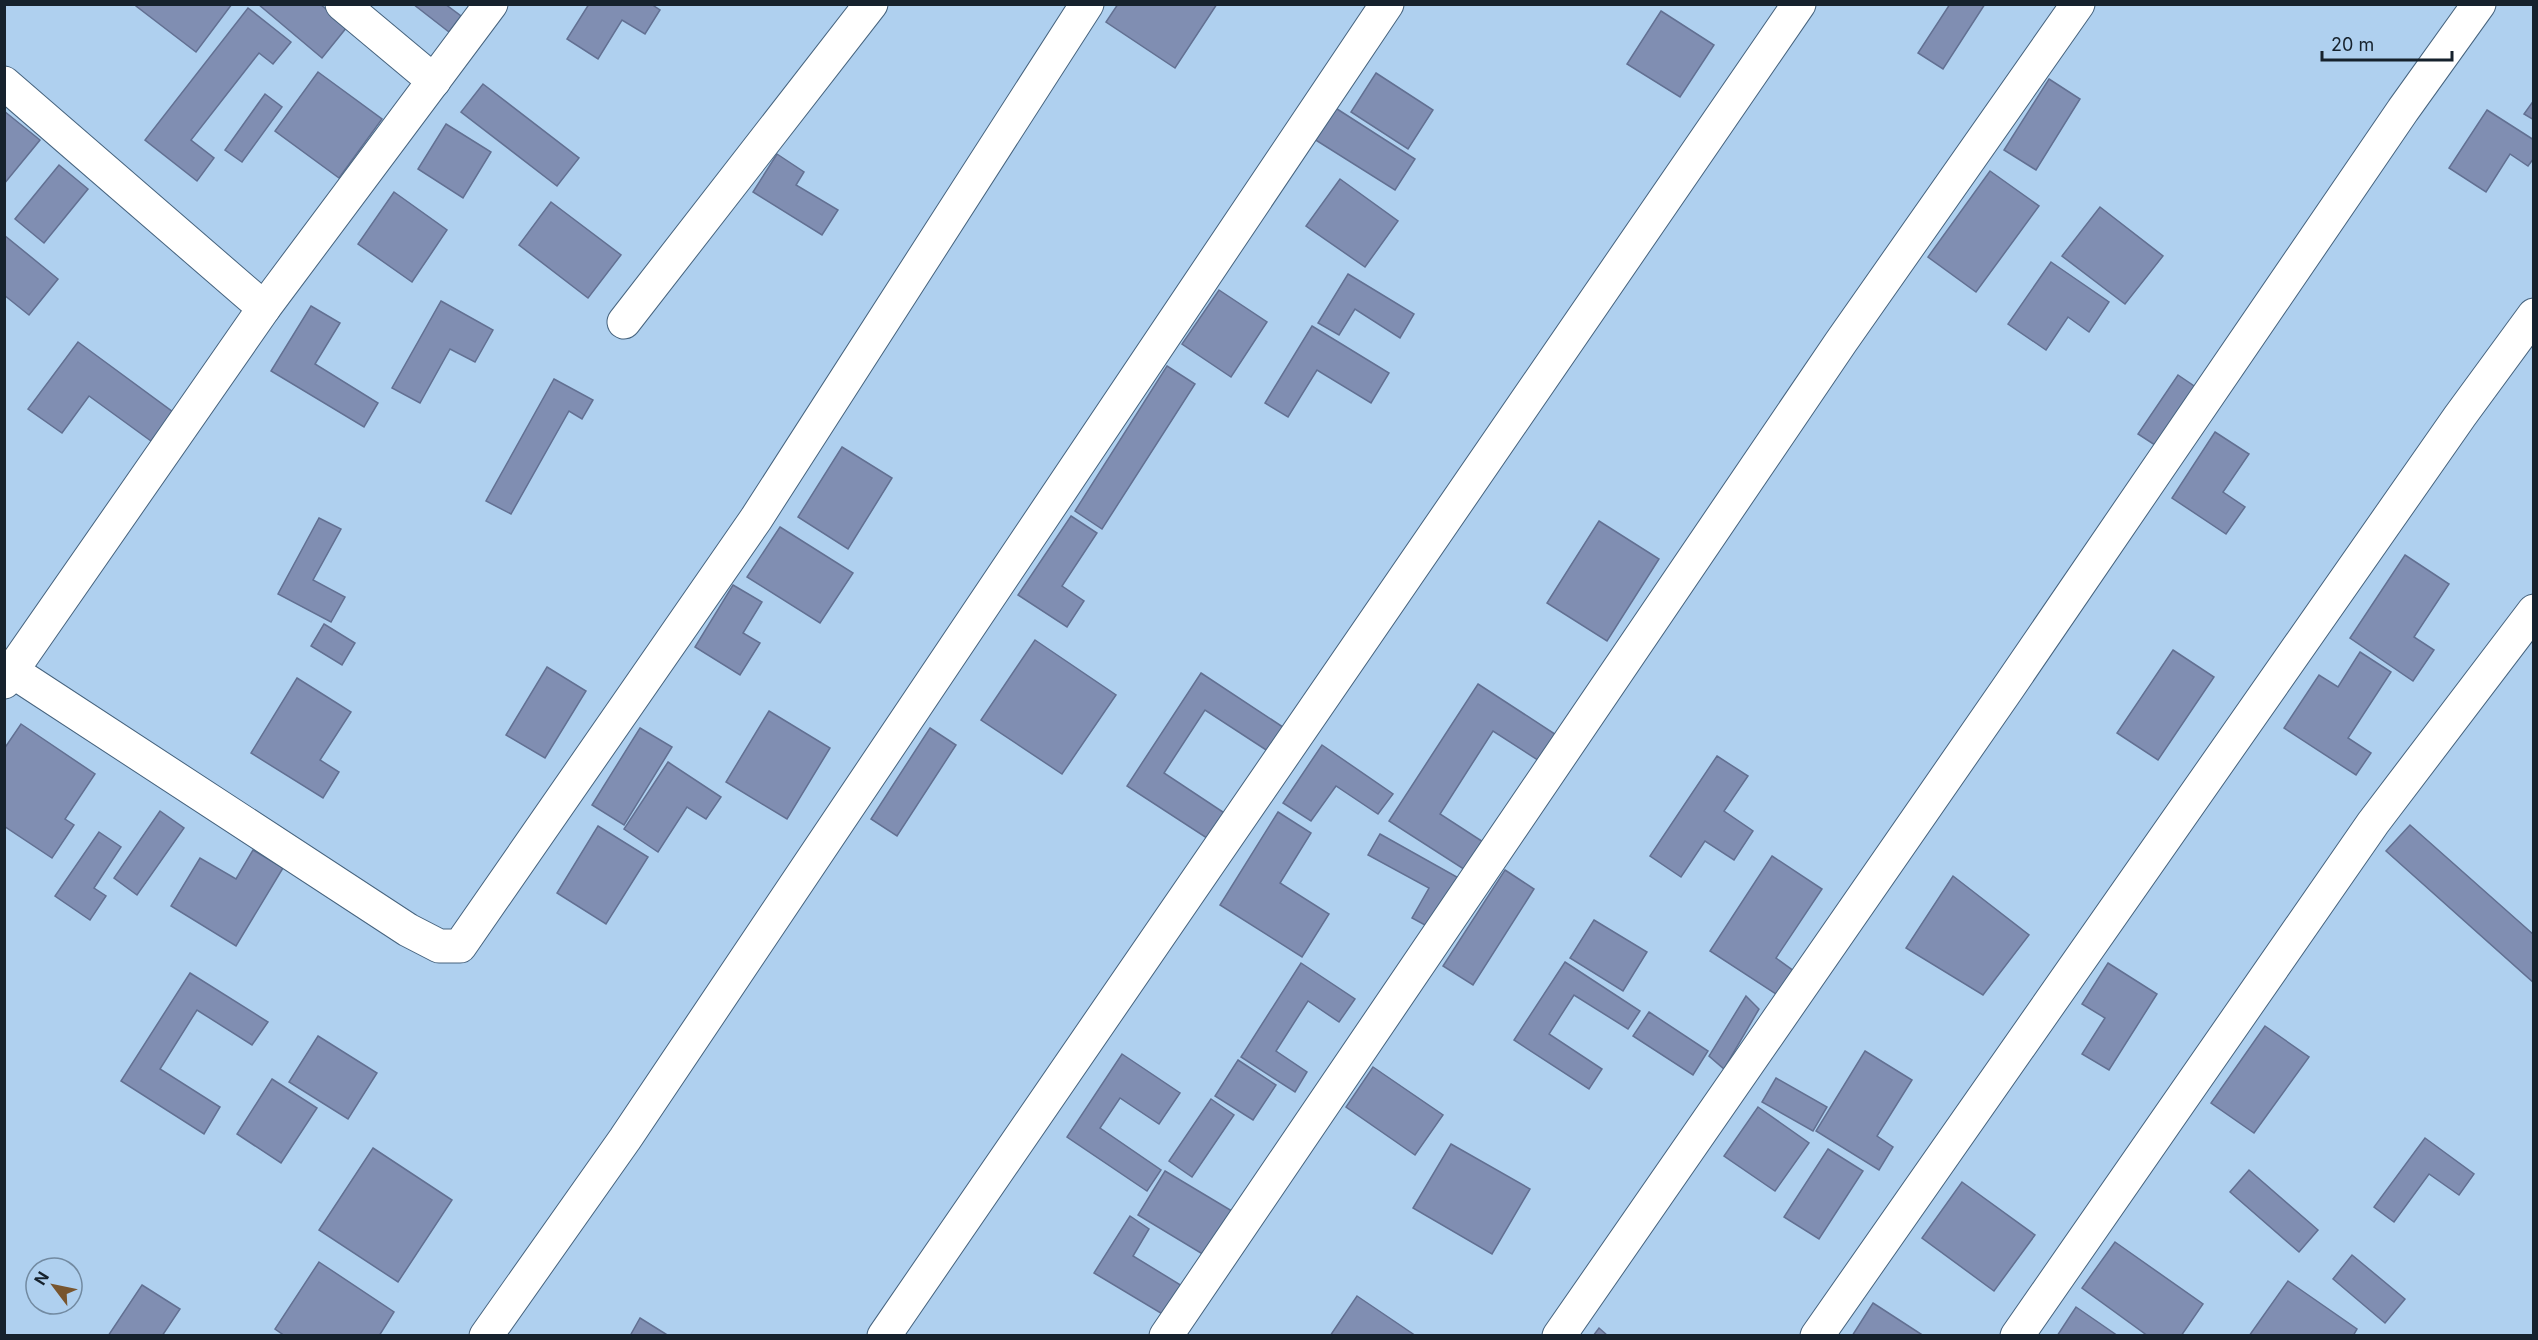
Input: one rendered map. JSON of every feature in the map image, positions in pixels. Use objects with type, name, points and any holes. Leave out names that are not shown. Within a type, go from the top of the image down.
[{"type":"street","points":[[342,4],[434,81]]},
{"type":"street","points":[[491,4],[264,308],[8,677],[408,930],[439,946],[460,945],[756,519],[1087,4]]},
{"type":"street","points":[[624,322],[871,4]]},
{"type":"street","points":[[486,1335],[631,1129],[1387,4]]},
{"type":"street","points":[[884,1335],[1799,4]]},
{"type":"street","points":[[1166,1335],[1841,342],[2078,4]]},
{"type":"street","points":[[1559,1335],[2008,688],[2403,110],[2480,4]]},
{"type":"street","points":[[4,83],[264,308]]},
{"type":"street","points":[[1817,1335],[2439,446],[2534,315]]},
{"type":"street","points":[[2017,1335],[2373,822],[2534,611]]},
{"type":"building","points":[[137,4],[232,4],[196,52],[136,6]]},
{"type":"building","points":[[258,4],[320,4],[347,27],[322,58]]},
{"type":"building","points":[[413,4],[445,4],[461,16],[449,32]]},
{"type":"building","points":[[589,4],[651,4],[660,10],[645,34],[622,20],[598,59],[567,39]]},
{"type":"building","points":[[1118,4],[1217,4],[1175,68],[1106,22]]},
{"type":"building","points":[[1950,4],[1985,4],[1943,69],[1918,53]]},
{"type":"building","points":[[248,8],[291,42],[273,64],[259,53],[191,140],[214,158],[197,181],[145,140]]},
{"type":"building","points":[[1661,11],[1714,45],[1680,97],[1627,64]]},
{"type":"building","points":[[318,72],[382,119],[339,178],[275,131]]},
{"type":"building","points":[[1376,73],[1433,110],[1408,149],[1351,112]]},
{"type":"building","points":[[2049,79],[2080,99],[2036,170],[2004,150]]},
{"type":"building","points":[[483,84],[579,158],[557,186],[461,112]]},
{"type":"building","points":[[265,94],[282,107],[242,162],[225,150]]},
{"type":"building","points":[[2534,100],[2534,120],[2524,114]]},
{"type":"building","points":[[1334,107],[1415,159],[1395,190],[1314,139]]},
{"type":"building","points":[[2487,110],[2534,140],[2534,158],[2528,166],[2510,154],[2486,192],[2449,168]]},
{"type":"building","points":[[4,111],[40,140],[4,184]]},
{"type":"building","points":[[446,124],[491,152],[463,198],[418,169]]},
{"type":"building","points":[[777,154],[804,172],[796,185],[838,210],[822,235],[753,192]]},
{"type":"building","points":[[59,165],[88,189],[44,243],[15,219]]},
{"type":"building","points":[[1990,171],[2039,206],[1976,292],[1928,257]]},
{"type":"building","points":[[1340,179],[1398,221],[1365,267],[1306,226]]},
{"type":"building","points":[[394,192],[447,230],[412,282],[358,244]]},
{"type":"building","points":[[551,202],[621,255],[588,298],[519,245]]},
{"type":"building","points":[[2100,207],[2163,256],[2125,304],[2062,256]]},
{"type":"building","points":[[4,235],[58,279],[29,315],[4,295]]},
{"type":"building","points":[[2051,262],[2109,302],[2089,332],[2068,317],[2046,350],[2008,324]]},
{"type":"building","points":[[1348,274],[1414,314],[1400,338],[1355,309],[1339,335],[1318,323]]},
{"type":"building","points":[[1219,290],[1267,322],[1231,377],[1182,344]]},
{"type":"building","points":[[441,301],[493,330],[475,362],[450,349],[420,403],[392,388]]},
{"type":"building","points":[[311,306],[340,323],[315,364],[378,403],[364,427],[271,371]]},
{"type":"building","points":[[1312,326],[1389,373],[1371,403],[1317,370],[1288,417],[1265,403]]},
{"type":"building","points":[[78,342],[173,412],[151,441],[89,396],[62,433],[28,409]]},
{"type":"building","points":[[1167,366],[1195,384],[1102,529],[1075,511]]},
{"type":"building","points":[[2178,375],[2200,390],[2161,449],[2138,434]]},
{"type":"building","points":[[554,379],[593,400],[582,419],[569,411],[511,514],[486,501]]},
{"type":"building","points":[[2215,432],[2249,454],[2223,492],[2245,507],[2226,534],[2172,498]]},
{"type":"building","points":[[842,447],[892,478],[848,549],[798,517]]},
{"type":"building","points":[[1071,516],[1097,533],[1062,586],[1084,601],[1067,627],[1018,595]]},
{"type":"building","points":[[319,518],[341,529],[313,580],[345,597],[331,622],[278,594]]},
{"type":"building","points":[[1599,521],[1659,559],[1607,641],[1547,603]]},
{"type":"building","points":[[780,527],[853,573],[820,623],[747,577]]},
{"type":"building","points":[[2405,555],[2449,584],[2414,637],[2434,650],[2413,681],[2350,638]]},
{"type":"building","points":[[733,585],[762,602],[743,633],[760,643],[740,675],[695,647]]},
{"type":"building","points":[[324,624],[355,643],[342,665],[311,646]]},
{"type":"building","points":[[1035,640],[1116,695],[1062,774],[981,720]]},
{"type":"building","points":[[2173,650],[2214,677],[2158,760],[2117,733]]},
{"type":"building","points":[[2360,652],[2391,672],[2348,738],[2371,753],[2356,775],[2284,728],[2319,675],[2338,687]]},
{"type":"building","points":[[547,667],[586,691],[545,758],[506,735]]},
{"type":"building","points":[[1201,673],[1292,733],[1277,757],[1205,710],[1164,773],[1235,820],[1219,846],[1127,786]]},
{"type":"building","points":[[297,678],[351,712],[320,760],[339,772],[323,798],[251,753]]},
{"type":"building","points":[[1478,684],[1564,740],[1547,766],[1493,731],[1440,814],[1494,849],[1476,877],[1389,821]]},
{"type":"building","points":[[769,711],[830,748],[787,819],[726,782]]},
{"type":"building","points":[[21,724],[95,774],[65,819],[74,825],[52,858],[4,826],[4,749]]},
{"type":"building","points":[[640,728],[672,747],[624,825],[592,805]]},
{"type":"building","points":[[930,728],[956,745],[897,836],[871,819]]},
{"type":"building","points":[[1322,745],[1393,794],[1378,814],[1336,786],[1311,821],[1283,803]]},
{"type":"building","points":[[1717,756],[1748,776],[1724,811],[1753,831],[1734,860],[1705,841],[1681,877],[1650,856]]},
{"type":"building","points":[[668,762],[721,797],[706,819],[687,807],[658,852],[624,829]]},
{"type":"building","points":[[160,811],[184,828],[137,895],[114,878]]},
{"type":"building","points":[[1278,812],[1311,833],[1280,883],[1329,914],[1302,957],[1220,905]]},
{"type":"building","points":[[2410,825],[2534,935],[2534,983],[2386,851]]},
{"type":"building","points":[[598,826],[648,857],[606,924],[557,893]]},
{"type":"building","points":[[99,832],[121,847],[94,888],[106,896],[90,920],[55,896]]},
{"type":"building","points":[[1380,834],[1464,881],[1436,931],[1412,918],[1429,888],[1368,855]]},
{"type":"building","points":[[253,850],[283,868],[236,946],[171,906],[200,858],[236,879]]},
{"type":"building","points":[[1772,856],[1822,889],[1776,958],[1798,974],[1782,998],[1710,951]]},
{"type":"building","points":[[1505,870],[1534,889],[1473,985],[1443,966]]},
{"type":"building","points":[[1953,876],[2029,935],[1983,995],[1906,948]]},
{"type":"building","points":[[1594,920],[1647,952],[1623,991],[1570,958]]},
{"type":"building","points":[[1565,962],[1640,1011],[1628,1029],[1574,995],[1549,1034],[1602,1069],[1589,1089],[1514,1040]]},
{"type":"building","points":[[1301,963],[1355,999],[1339,1022],[1308,1001],[1276,1051],[1307,1072],[1295,1092],[1241,1057]]},
{"type":"building","points":[[2108,963],[2157,994],[2109,1070],[2082,1054],[2105,1018],[2082,1004]]},
{"type":"building","points":[[190,973],[268,1022],[252,1045],[197,1010],[160,1069],[220,1107],[204,1134],[121,1081]]},
{"type":"building","points":[[1746,996],[1759,1009],[1724,1069],[1709,1056]]},
{"type":"building","points":[[1649,1012],[1708,1051],[1693,1075],[1633,1036]]},
{"type":"building","points":[[2265,1026],[2309,1057],[2254,1133],[2211,1103]]},
{"type":"building","points":[[318,1036],[377,1073],[348,1119],[289,1082]]},
{"type":"building","points":[[1865,1051],[1912,1080],[1877,1136],[1893,1147],[1879,1170],[1816,1131]]},
{"type":"building","points":[[1122,1054],[1180,1093],[1159,1124],[1120,1098],[1100,1128],[1161,1170],[1147,1191],[1067,1137]]},
{"type":"building","points":[[1238,1060],[1276,1085],[1253,1120],[1215,1096]]},
{"type":"building","points":[[1373,1067],[1443,1115],[1415,1155],[1346,1107]]},
{"type":"building","points":[[1776,1078],[1827,1107],[1813,1131],[1762,1102]]},
{"type":"building","points":[[272,1079],[317,1108],[281,1163],[237,1134]]},
{"type":"building","points":[[1211,1099],[1234,1115],[1192,1177],[1169,1161]]},
{"type":"building","points":[[1758,1107],[1809,1143],[1775,1191],[1724,1156]]},
{"type":"building","points":[[2425,1138],[2474,1174],[2459,1195],[2429,1174],[2394,1222],[2374,1207]]},
{"type":"building","points":[[1451,1144],[1530,1189],[1492,1254],[1413,1208]]},
{"type":"building","points":[[373,1148],[452,1200],[398,1282],[319,1230]]},
{"type":"building","points":[[1828,1149],[1863,1171],[1819,1239],[1784,1217]]},
{"type":"building","points":[[2249,1170],[2318,1230],[2299,1252],[2230,1192]]},
{"type":"building","points":[[1165,1171],[1242,1217],[1214,1261],[1138,1215]]},
{"type":"building","points":[[1962,1182],[2035,1235],[1994,1291],[1922,1238]]},
{"type":"building","points":[[1130,1216],[1149,1229],[1133,1256],[1192,1292],[1174,1321],[1094,1273]]},
{"type":"building","points":[[2115,1242],[2203,1304],[2181,1336],[2148,1336],[2082,1288]]},
{"type":"building","points":[[2352,1255],[2405,1299],[2385,1323],[2333,1279]]},
{"type":"building","points":[[319,1262],[394,1312],[379,1336],[285,1336],[275,1329]]},
{"type":"building","points":[[2288,1281],[2357,1329],[2353,1336],[2249,1336]]},
{"type":"building","points":[[142,1285],[180,1309],[162,1336],[108,1336]]},
{"type":"building","points":[[1357,1296],[1416,1336],[1330,1336]]},
{"type":"building","points":[[1873,1303],[1924,1336],[1852,1336]]},
{"type":"building","points":[[2076,1307],[2118,1336],[2057,1336]]},
{"type":"building","points":[[640,1318],[669,1336],[630,1336]]},
{"type":"building","points":[[1599,1328],[1608,1336],[1593,1336]]}]
